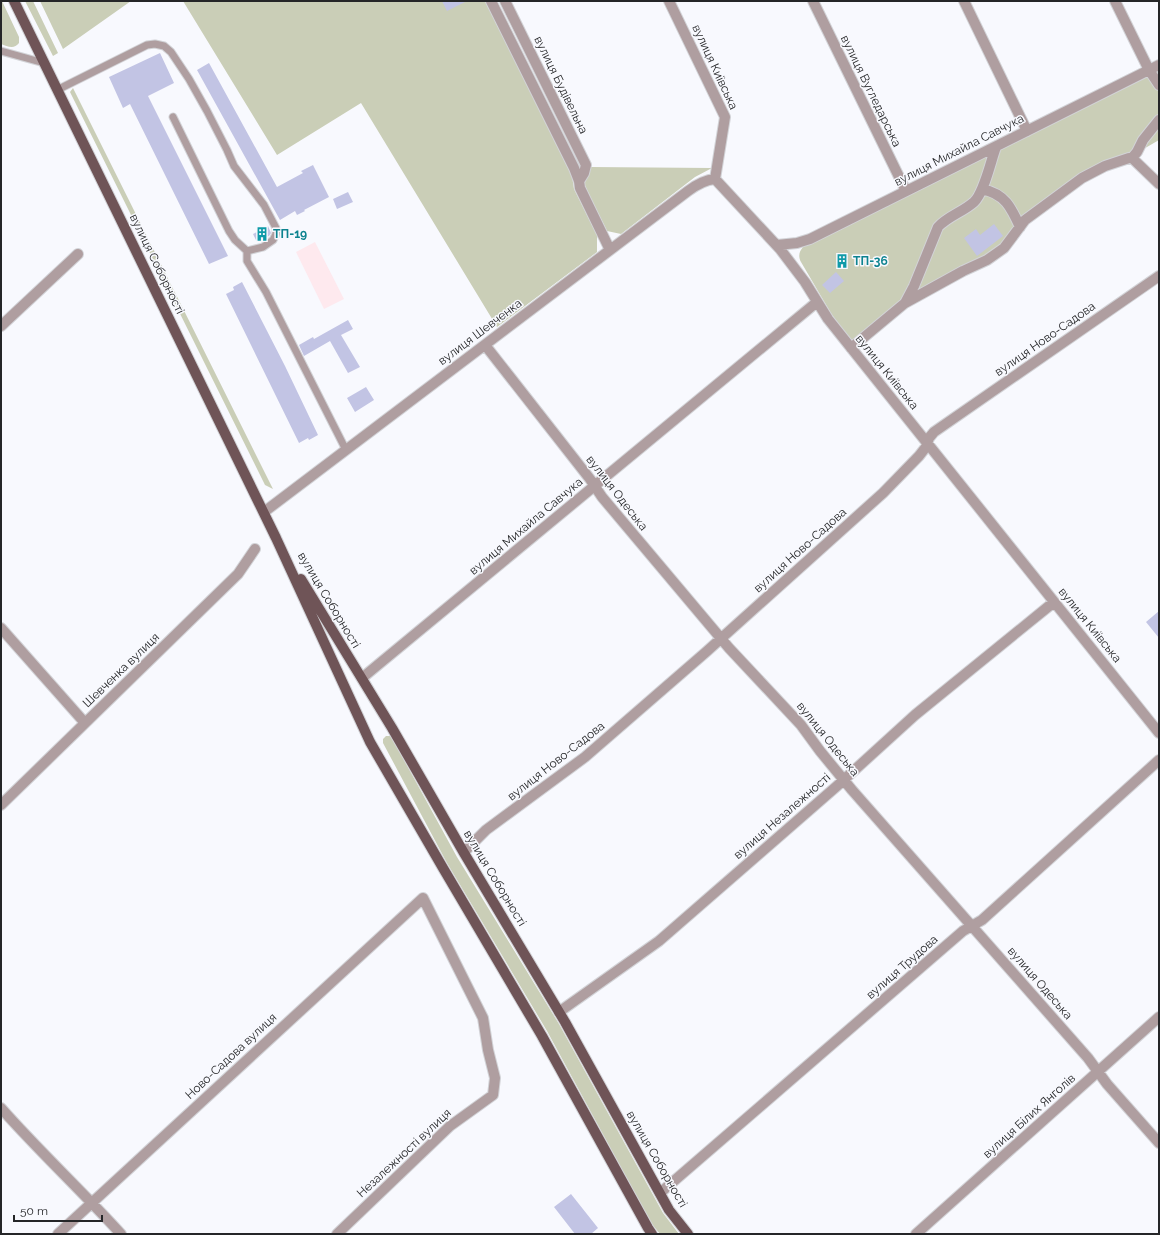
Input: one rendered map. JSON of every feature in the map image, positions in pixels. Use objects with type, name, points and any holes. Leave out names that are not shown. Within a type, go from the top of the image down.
[{"type":"main road","name":"вулиця Соборності","points":[[14,1],[264,512],[370,742],[542,1036],[652,1234]]},
{"type":"main road","name":"вулиця Соборності","points":[[276,538],[392,728],[559,1012],[669,1210],[688,1234]]},
{"type":"street","name":"вулиця Будівельна","points":[[491,1],[570,161],[579,181],[580,188],[610,250]]},
{"type":"street","name":"вулиця Будівельна","points":[[505,1],[586,165],[584,173],[579,181]]},
{"type":"street","name":"вулиця Київська","points":[[669,1],[725,117],[714,179],[777,245],[805,282],[828,319],[1054,602],[1157,727]]},
{"type":"street","name":"вулиця Вугледарська","points":[[813,1],[906,191]]},
{"type":"street","points":[[964,1],[1027,131]]},
{"type":"street","points":[[1115,1],[1149,70],[1159,85]]},
{"type":"street","name":"вулиця Михайла Савчука","points":[[777,245],[797,243],[810,239],[1159,65]]},
{"type":"street","points":[[851,348],[905,303],[963,271],[987,260],[1004,248],[1025,220],[1082,178],[1105,166],[1132,158],[1143,140],[1159,120]]},
{"type":"street","points":[[905,303],[917,280],[938,227],[944,221],[976,201],[982,189],[996,147]]},
{"type":"street","points":[[1132,158],[1159,184]]},
{"type":"street","name":"вулиця Шевченка","points":[[264,512],[698,184],[706,180],[714,179]]},
{"type":"street","points":[[982,189],[995,193],[1007,202],[1020,227]]},
{"type":"street","points":[[1,326],[78,254]]},
{"type":"street","name":"вулиця Ново-Садова","points":[[464,852],[486,830],[586,757],[722,639],[883,493],[919,456],[934,432],[1159,276]]},
{"type":"street","name":"вулиця Михайла Савчука","points":[[362,678],[817,302]]},
{"type":"street","name":"вулиця Одеська","points":[[485,345],[602,498],[734,654],[801,725],[844,780],[1083,1052],[1108,1084],[1159,1142]]},
{"type":"street","name":"Шевченка вулиця","points":[[1,805],[238,574],[256,549]]},
{"type":"street","name":"вулиця Незалежності","points":[[559,1012],[659,940],[844,780],[915,715],[1054,602]]},
{"type":"street","points":[[1,628],[85,723]]},
{"type":"street","name":"вулиця Трудова","points":[[660,1193],[957,936],[982,920],[1159,760]]},
{"type":"street","name":"Ново-Садова вулиця","points":[[58,1234],[422,898],[483,1018],[488,1050],[495,1078],[493,1095]]},
{"type":"street","name":"вулиця Білих Янголів","points":[[916,1234],[1159,1017]]},
{"type":"street","name":"Незалежності вулиця","points":[[337,1234],[450,1126],[493,1095]]},
{"type":"street","points":[[1,1108],[121,1234]]},
{"type":"lane","points":[[57,90],[147,45],[156,44],[164,46],[189,79],[234,166],[264,205],[276,228],[276,234],[273,240],[263,247],[247,251]]},
{"type":"lane","points":[[1,51],[44,63]]},
{"type":"lane","points":[[173,117],[229,231],[235,240],[247,251],[247,261],[266,292],[346,450]]},
{"type":"shaded area","points":[[315,242],[344,299],[324,309],[296,252]]},
{"type":"green space","points":[[1,1],[19,37],[19,43],[15,46],[10,47],[1,44]]},
{"type":"green space","points":[[25,1],[33,1],[58,53],[53,56]]},
{"type":"green space","points":[[40,1],[131,1],[63,49]]},
{"type":"green space","points":[[183,1],[485,1],[572,176],[574,189],[597,235],[597,252],[497,327],[361,103],[277,155]]},
{"type":"green space","points":[[1159,70],[1159,140],[1135,154],[1082,175],[1003,246],[860,337],[851,340],[832,315],[801,262],[799,254],[803,247]]},
{"type":"green space","points":[[73,88],[273,489],[265,485],[70,92]]},
{"type":"green space","points":[[591,167],[712,168],[695,177],[621,234],[607,231],[584,184]]},
{"type":"green space","points":[[386,736],[390,736],[392,738],[457,857],[559,1024],[663,1213],[679,1234],[660,1234],[651,1223],[547,1031],[447,863],[383,743],[383,739]]},
{"type":"building","points":[[442,1],[467,1],[447,11]]},
{"type":"building","points":[[160,53],[174,83],[148,96],[228,256],[209,264],[130,104],[123,108],[109,77]]},
{"type":"building","points":[[209,63],[277,187],[303,173],[301,171],[313,165],[329,197],[297,215],[295,211],[280,220],[197,70]]},
{"type":"building","points":[[348,192],[353,202],[337,209],[333,199]]},
{"type":"building","points":[[994,224],[1003,236],[977,256],[964,238],[976,229],[980,235]]},
{"type":"building","name":"ТП-19","points":[[268,226],[271,233],[269,236],[257,242],[253,234]]},
{"type":"building","points":[[836,272],[844,281],[830,293],[822,285]]},
{"type":"building","points":[[242,282],[318,435],[309,440],[308,438],[299,443],[226,294],[234,290],[233,287]]},
{"type":"building","points":[[348,320],[353,329],[341,335],[360,367],[348,373],[330,341],[304,356],[299,345],[313,337],[314,339]]},
{"type":"building","points":[[366,387],[374,400],[355,412],[347,398]]},
{"type":"building","points":[[1159,611],[1159,638],[1146,622]]},
{"type":"building","points":[[571,1194],[598,1228],[591,1234],[575,1234],[554,1207]]},
{"type":"place","name":"ТП-19","points":[[262,234]]},
{"type":"place","name":"ТП-36","points":[[842,261]]}]
